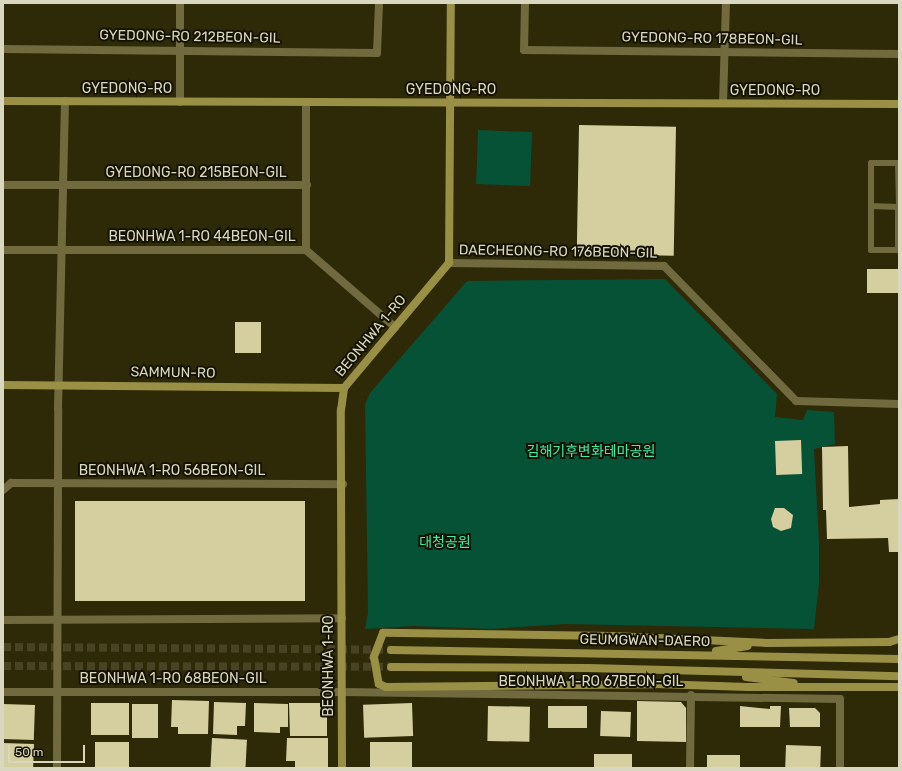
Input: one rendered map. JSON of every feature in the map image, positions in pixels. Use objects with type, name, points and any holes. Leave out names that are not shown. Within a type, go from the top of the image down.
[{"type":"main road","points":[[449,263],[451,3]]},
{"type":"main road","name":"GYEDONG-RO","points":[[3,101],[899,104]]},
{"type":"main road","name":"BEONHWA 1-RO","points":[[342,768],[341,410],[344,388],[449,263]]},
{"type":"main road","name":"SAMMUN-RO","points":[[3,384],[344,388]]},
{"type":"main road","points":[[899,639],[889,642],[767,643],[612,636],[383,633],[374,657],[379,684],[386,687],[656,684],[828,688],[899,687]]},
{"type":"main road","points":[[692,655],[767,643]]},
{"type":"main road","name":"GEUMGWAN-DAERO","points":[[391,650],[899,659]]},
{"type":"main road","name":"GEUMGWAN-DAERO","points":[[392,667],[704,671],[899,676]]},
{"type":"main road","points":[[704,671],[828,688]]},
{"type":"street","points":[[180,3],[180,102]]},
{"type":"street","name":"GYEDONG-RO 212BEON-GIL","points":[[3,49],[378,53],[379,3]]},
{"type":"street","name":"GYEDONG-RO 178BEON-GIL","points":[[524,3],[524,50],[899,54]]},
{"type":"street","points":[[724,104],[726,3]]},
{"type":"street","points":[[56,768],[57,484],[65,101]]},
{"type":"street","name":"GYEDONG-RO 215BEON-GIL","points":[[3,185],[306,186],[306,102]]},
{"type":"street","points":[[306,186],[306,250]]},
{"type":"street","name":"BEONHWA 1-RO 44BEON-GIL","points":[[3,250],[306,250],[395,327]]},
{"type":"street","name":"DAECHEONG-RO 176BEON-GIL","points":[[449,263],[664,266],[796,401],[899,404]]},
{"type":"street","name":"BEONHWA 1-RO 56BEON-GIL","points":[[3,490],[11,483],[342,484]]},
{"type":"street","points":[[3,620],[342,618]]},
{"type":"street","name":"BEONHWA 1-RO 68BEON-GIL","points":[[3,692],[342,692]]},
{"type":"street","name":"BEONHWA 1-RO 67BEON-GIL","points":[[342,692],[840,699],[840,768]]},
{"type":"street","points":[[690,768],[691,696]]},
{"type":"lane","points":[[871,163],[898,163],[898,250],[871,250],[871,206],[871,163]]},
{"type":"lane","points":[[871,206],[898,207]]},
{"type":"green space","points":[[478,130],[532,132],[530,186],[476,184]]},
{"type":"green space","name":"김해기후변화테마공원","points":[[665,279],[777,394],[775,417],[803,420],[807,410],[834,412],[835,444],[814,449],[819,543],[819,583],[814,629],[565,624],[491,629],[413,626],[365,629],[368,613],[365,404],[370,393],[467,281]]},
{"type":"building","points":[[579,125],[676,127],[674,256],[577,254]]},
{"type":"building","points":[[867,269],[899,269],[899,293],[867,293]]},
{"type":"building","points":[[235,322],[261,322],[261,353],[235,353]]},
{"type":"building","points":[[801,440],[802,474],[776,475],[775,441]]},
{"type":"building","points":[[848,446],[849,507],[880,504],[880,500],[899,499],[899,552],[889,552],[888,538],[827,539],[826,510],[823,510],[822,447]]},
{"type":"building","points":[[75,501],[305,501],[305,601],[75,601]]},
{"type":"building","points":[[775,508],[784,508],[793,515],[791,528],[781,531],[773,527],[771,519]]},
{"type":"building","points":[[172,700],[209,701],[208,734],[178,734],[178,727],[171,727]]},
{"type":"building","points":[[637,701],[681,702],[686,708],[686,742],[637,741]]},
{"type":"building","points":[[214,702],[246,703],[245,726],[237,726],[237,735],[213,734]]},
{"type":"building","points":[[91,703],[129,703],[129,735],[91,735]]},
{"type":"building","points":[[254,703],[288,704],[288,727],[280,727],[280,733],[254,732]]},
{"type":"building","points":[[289,703],[322,703],[327,706],[327,736],[290,736]]},
{"type":"building","points":[[412,703],[413,736],[364,738],[363,705]]},
{"type":"building","points":[[3,704],[35,705],[34,740],[3,739]]},
{"type":"building","points":[[132,704],[158,704],[158,738],[132,738]]},
{"type":"building","points":[[488,706],[530,707],[529,742],[487,741]]},
{"type":"building","points":[[548,706],[587,706],[587,728],[548,728]]},
{"type":"building","points":[[740,706],[770,709],[770,706],[781,706],[780,727],[740,727]]},
{"type":"building","points":[[789,708],[815,708],[820,713],[820,727],[790,727]]},
{"type":"building","points":[[601,711],[631,712],[630,737],[600,736]]},
{"type":"building","points":[[212,738],[247,740],[245,768],[210,768]]},
{"type":"building","points":[[287,738],[328,738],[328,768],[295,768],[295,761],[286,761]]},
{"type":"building","points":[[95,742],[129,742],[129,768],[95,768]]},
{"type":"building","points":[[370,742],[412,742],[412,768],[370,768]]},
{"type":"building","points":[[3,743],[34,744],[33,768],[3,768]]},
{"type":"building","points":[[786,745],[821,746],[820,768],[785,768]]},
{"type":"building","points":[[594,754],[632,754],[632,768],[594,768]]},
{"type":"building","points":[[707,755],[740,755],[740,768],[707,768]]},
{"type":"tunnel","points":[[3,647],[391,650]]},
{"type":"tunnel","points":[[3,666],[391,667]]},
{"type":"park label","name":"대청공원","points":[[445,543]]}]
